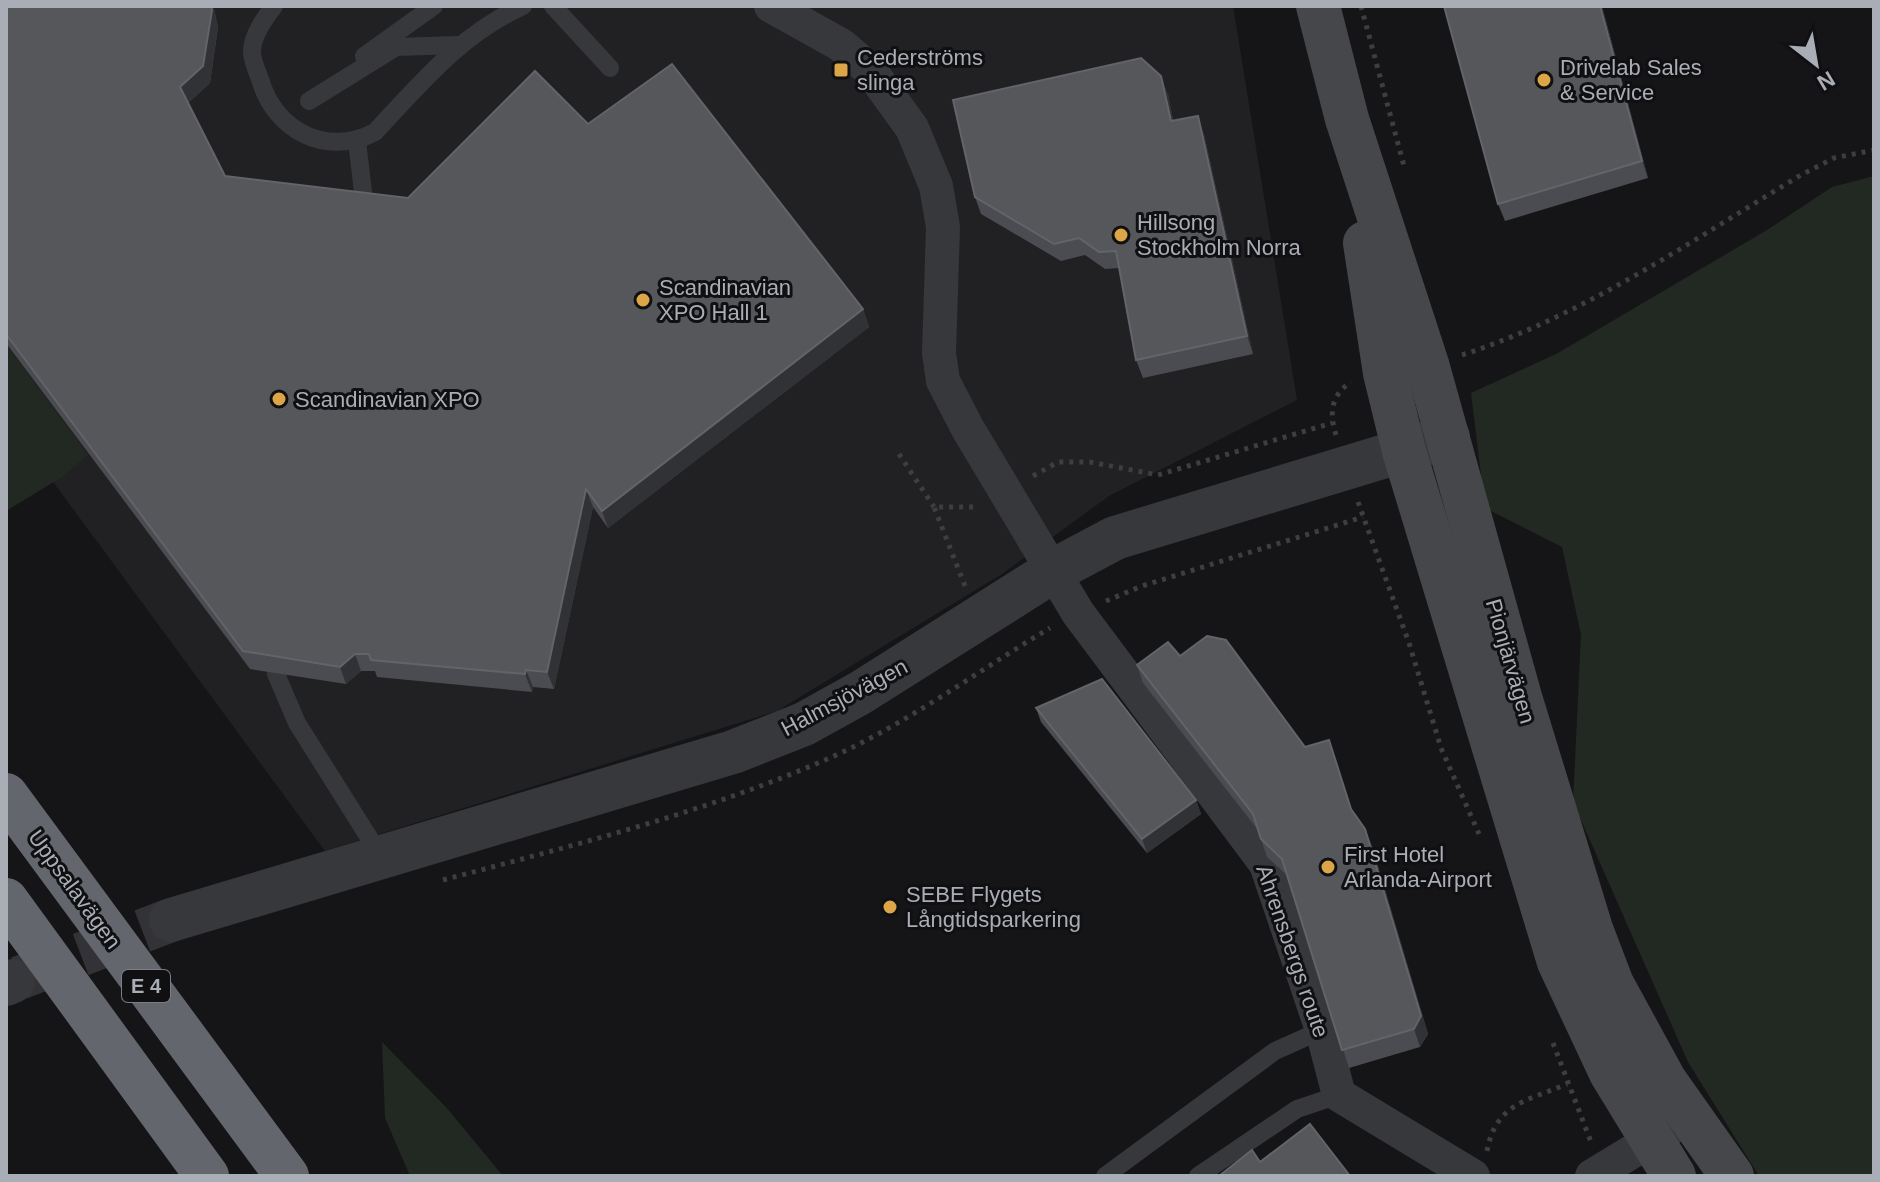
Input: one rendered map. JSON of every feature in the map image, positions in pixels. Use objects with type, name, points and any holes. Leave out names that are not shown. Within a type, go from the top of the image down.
[{"type":"highway","name":"Uppsalavägen","points":[[6,795],[287,1176]]},
{"type":"highway","points":[[6,900],[207,1176]]},
{"type":"main road","name":"Pionjärvägen","points":[[1318,6],[1347,119],[1448,437],[1520,697],[1591,929],[1612,984],[1688,1117],[1732,1176]]},
{"type":"main road","name":"Pionjärvägen","points":[[1347,119],[1385,373],[1404,451],[1559,962],[1590,1033],[1650,1140],[1674,1176]]},
{"type":"street","points":[[771,6],[841,45],[870,70],[897,102],[927,158],[943,227],[939,353],[943,381],[1053,571]]},
{"type":"street","points":[[813,6],[841,45]]},
{"type":"street","name":"Halmsjövägen","points":[[171,920],[380,855],[733,752],[804,724],[860,693],[1053,571],[1115,538],[1448,437]]},
{"type":"street","name":"Ahrensbergs route","points":[[1053,571],[1117,667],[1266,864],[1322,1030],[1339,1095]]},
{"type":"street","points":[[1339,1095],[1480,1164]]},
{"type":"street","points":[[1592,1176],[1688,1117]]},
{"type":"lane","points":[[274,6],[262,21],[251,51],[266,101],[290,129],[326,143],[357,141],[375,132],[457,45],[495,18],[523,6]]},
{"type":"lane","points":[[434,6],[386,38],[309,101],[396,47],[457,45]]},
{"type":"lane","points":[[553,6],[610,68]]},
{"type":"lane","points":[[357,141],[365,209]]},
{"type":"lane","points":[[276,674],[297,723],[328,777],[380,855]]},
{"type":"lane","points":[[1105,1176],[1275,1051],[1322,1030]]},
{"type":"lane","points":[[1198,1176],[1297,1109],[1339,1095]]},
{"type":"path","points":[[1028,478],[1058,462],[1090,462],[1158,475],[1332,423]]},
{"type":"path","points":[[899,454],[934,507],[970,595]]},
{"type":"path","points":[[934,507],[979,507]]},
{"type":"path","points":[[1480,1164],[1491,1128],[1505,1110],[1567,1084]]},
{"type":"shaded area","points":[[6,6],[1233,6],[1297,400],[1109,496],[1002,574],[777,711],[325,851],[6,418]]},
{"type":"shaded area","points":[[1874,176],[1874,1176],[1759,1176],[1688,1062],[1573,802],[1581,635],[1562,547],[1485,508],[1471,393],[1558,353],[1767,230],[1832,187]]},
{"type":"shaded area","points":[[6,344],[88,455],[62,477],[6,511]]},
{"type":"shaded area","points":[[382,1042],[446,1107],[503,1176],[410,1176],[385,1118]]},
{"type":"building","name":"Scandinavian XPO","points":[[6,6],[211,6],[203,66],[180,87],[225,176],[408,198],[535,71],[588,124],[672,64],[863,309],[602,511],[586,489],[547,672],[526,670],[525,674],[371,660],[369,654],[355,654],[340,667],[243,651],[6,334]]},
{"type":"building","name":"Drivelab Sales & Service","points":[[1444,6],[1600,6],[1642,161],[1498,204]]},
{"type":"building","name":"Hillsong Stockholm Norra","points":[[1141,58],[1161,76],[1171,121],[1198,116],[1247,336],[1136,360],[1116,251],[1099,252],[1079,238],[1054,244],[975,197],[953,100]]},
{"type":"building","name":"First Hotel Arlanda-Airport","points":[[1207,636],[1226,640],[1305,747],[1329,740],[1351,809],[1365,829],[1421,1016],[1414,1029],[1342,1050],[1282,859],[1261,839],[1253,814],[1137,665],[1168,642],[1180,656]]},
{"type":"building","points":[[1102,679],[1196,800],[1142,839],[1036,708]]},
{"type":"building","points":[[1310,1124],[1350,1176],[1219,1176],[1252,1150],[1260,1162]]},
{"type":"tunnel","points":[[19,978],[171,920]]},
{"type":"place","name":"Cederströms slinga","points":[[841,70]]},
{"type":"place","name":"Drivelab Sales & Service","points":[[1544,80]]},
{"type":"place","name":"Hillsong Stockholm Norra","points":[[1121,235]]},
{"type":"place","name":"Scandinavian XPO Hall 1","points":[[643,300]]},
{"type":"place","name":"Scandinavian XPO","points":[[279,399]]},
{"type":"place","name":"First Hotel Arlanda-Airport","points":[[1328,867]]},
{"type":"place","name":"SEBE Flygets Långtidsparkering","points":[[890,907]]}]
